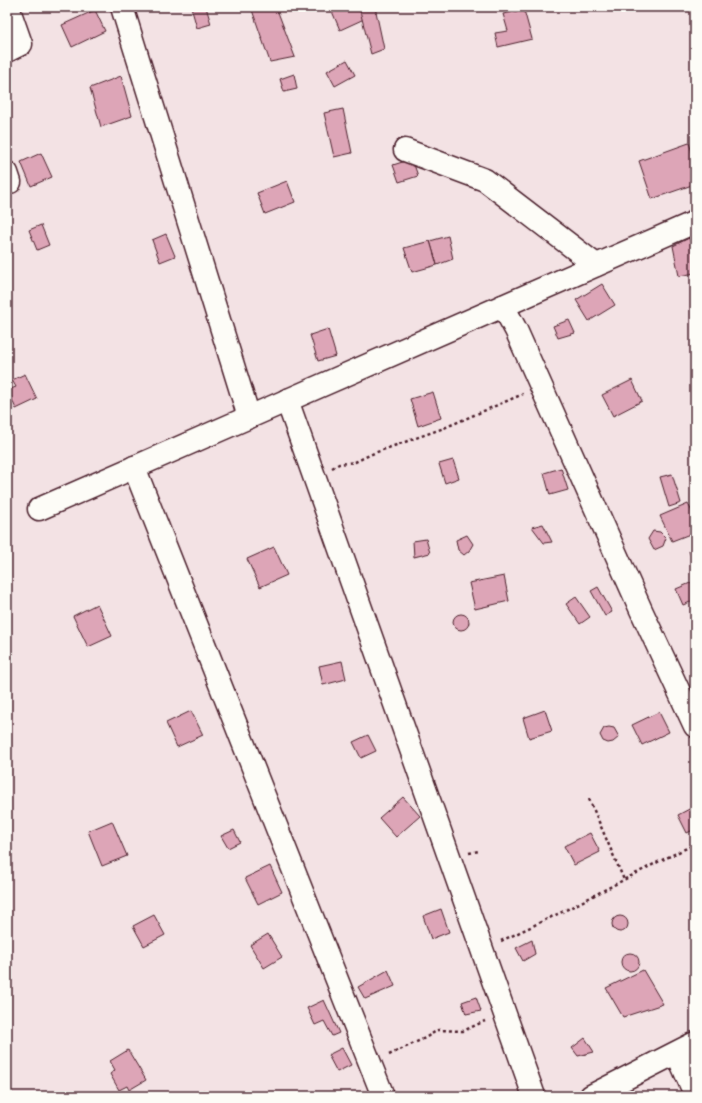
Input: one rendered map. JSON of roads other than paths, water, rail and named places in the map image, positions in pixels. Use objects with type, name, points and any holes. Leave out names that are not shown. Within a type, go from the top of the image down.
[{"type":"street","points":[[7,50],[21,44],[8,7]]},
{"type":"street","points":[[122,7],[249,416]]},
{"type":"street","points":[[405,150],[485,180],[596,265]]},
{"type":"street","points":[[39,509],[695,222]]},
{"type":"street","points":[[503,306],[516,330],[641,610],[695,726]]},
{"type":"street","points":[[287,400],[534,1096]]},
{"type":"street","points":[[134,467],[383,1096]]},
{"type":"street","points":[[591,1096],[686,1048],[695,1094]]}]
